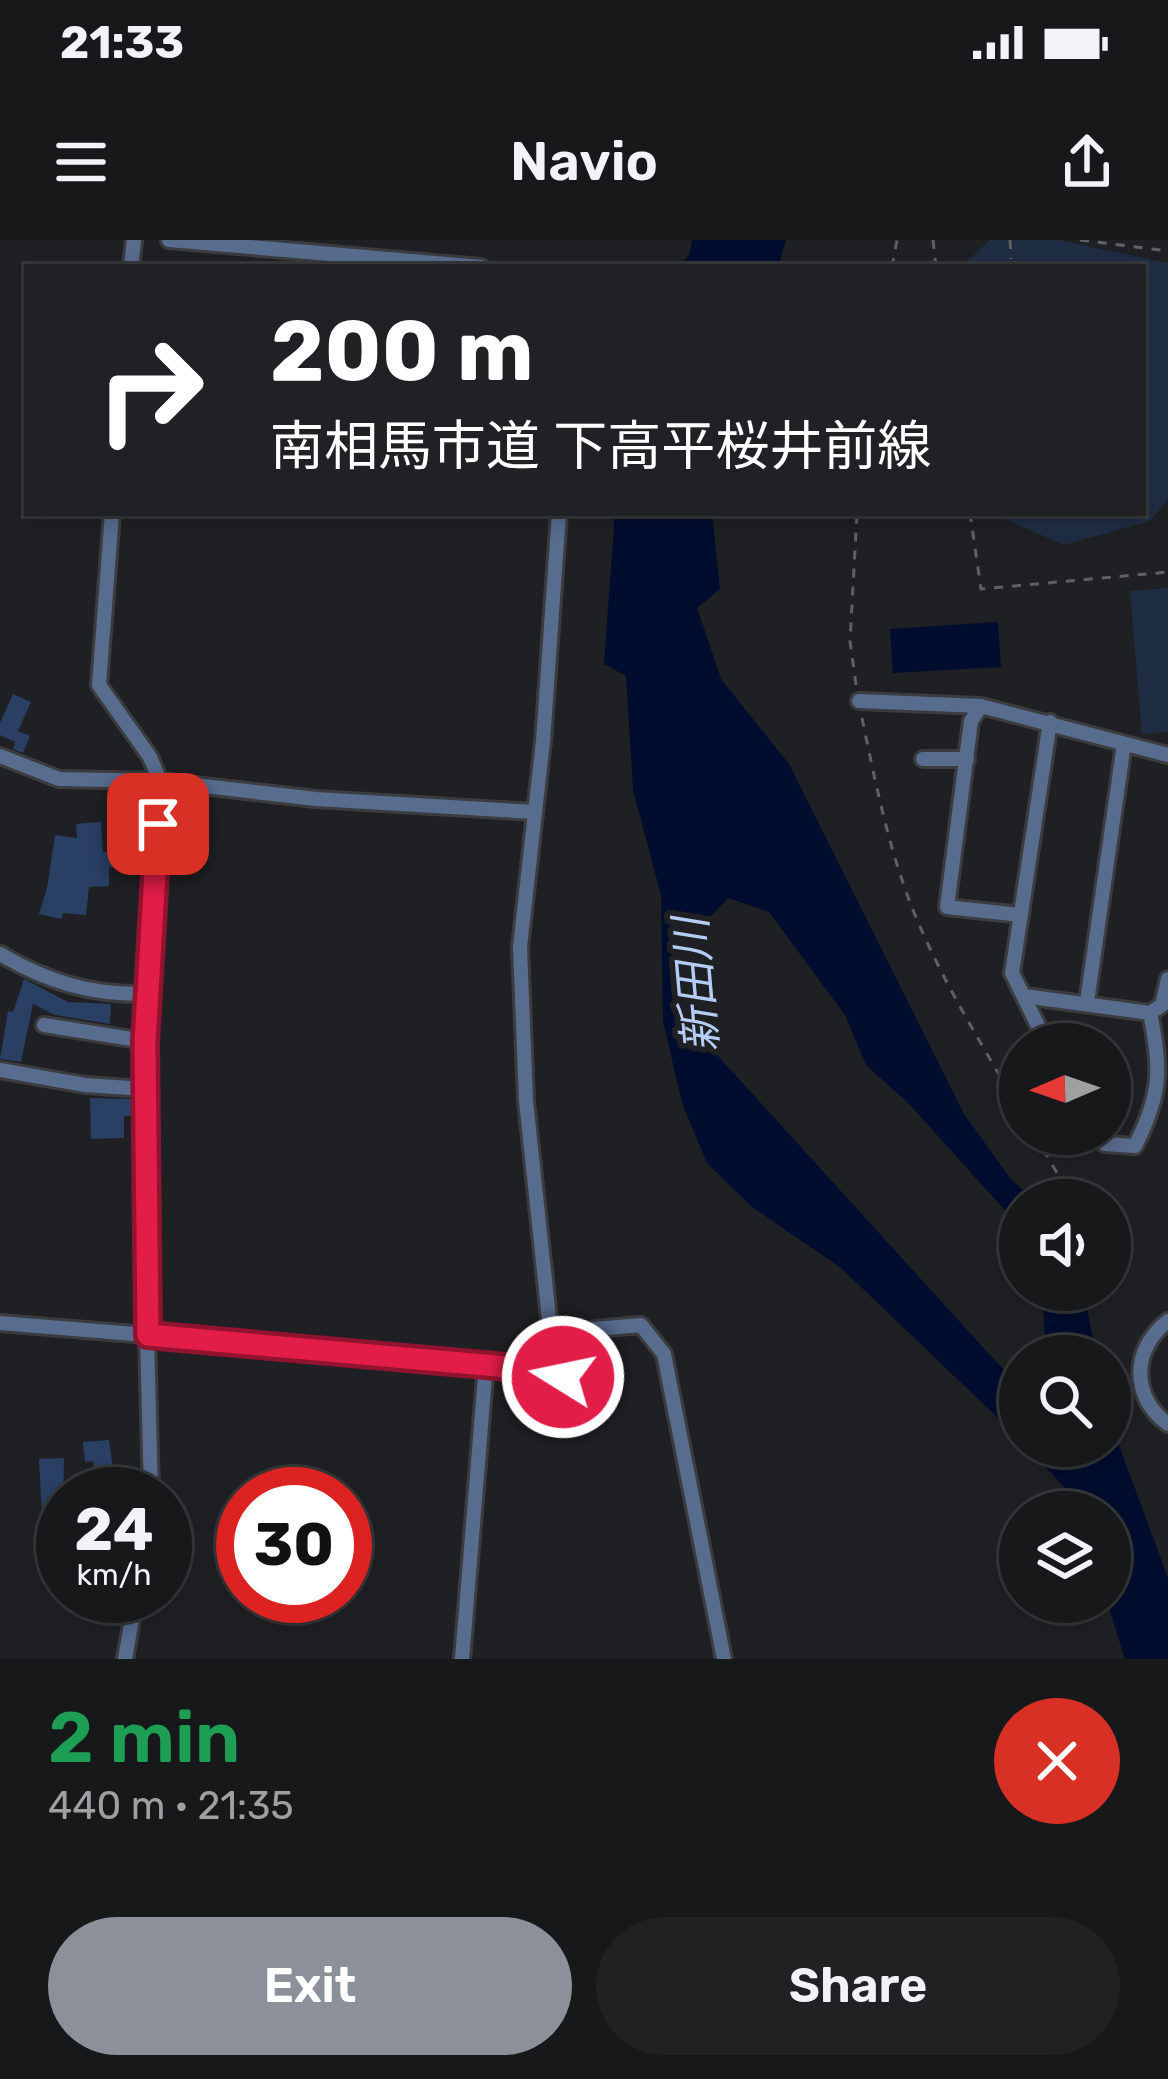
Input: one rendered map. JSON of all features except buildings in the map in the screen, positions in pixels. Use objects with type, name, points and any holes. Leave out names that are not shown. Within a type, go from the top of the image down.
[{"type":"street","points":[[169,240],[446,264]]},
{"type":"street","points":[[112,516],[99,685],[150,757],[160,781],[145,1041],[150,1467]]},
{"type":"street","points":[[541,1370],[551,1368],[550,1337],[526,1101],[520,947],[543,741],[559,516]]},
{"type":"street","points":[[859,701],[981,706],[1168,755]]},
{"type":"street","points":[[981,706],[971,721],[947,907],[1021,915]]},
{"type":"street","points":[[1037,1023],[1012,973],[1050,722]]},
{"type":"street","points":[[1087,1002],[1124,744]]},
{"type":"street","points":[[0,756],[59,779],[160,781],[316,799],[534,812]]},
{"type":"street","points":[[923,759],[967,759]]},
{"type":"street","points":[[0,954],[41,978],[102,993],[147,994]]},
{"type":"street","points":[[1024,996],[1150,1013],[1162,1005],[1168,980]]},
{"type":"street","points":[[1131,1146],[1152,1112],[1159,1082],[1159,1053],[1150,1013]]},
{"type":"street","points":[[44,1025],[145,1041]]},
{"type":"street","points":[[0,1070],[145,1089]]},
{"type":"street","points":[[1168,1321],[1140,1353],[1140,1372],[1155,1413],[1168,1424]]},
{"type":"street","points":[[0,1323],[541,1370],[563,1377],[577,1370],[588,1336],[596,1329],[641,1325],[664,1354],[724,1659]]},
{"type":"street","points":[[462,1659],[486,1365]]},
{"type":"street","points":[[125,1659],[131,1623]]},
{"type":"path","points":[[1010,240],[1011,259]]},
{"type":"path","points":[[1080,240],[1168,251]]},
{"type":"path","points":[[857,516],[850,641],[887,831],[913,909],[949,988],[999,1074]]},
{"type":"path","points":[[970,516],[980,590],[1168,572]]},
{"type":"shaded area","points":[[990,240],[1059,240],[1168,263],[1168,500],[1150,521],[1064,545],[1000,516],[1146,516],[1146,264],[964,264]]},
{"type":"shaded area","points":[[1168,588],[1168,732],[1142,734],[1130,591]]},
{"type":"water","points":[[692,240],[786,240],[779,264],[682,264]]},
{"type":"water","name":"新田川","points":[[615,516],[712,516],[720,589],[697,608],[721,679],[789,764],[964,1114],[1011,1179],[999,1179],[999,1204],[909,1104],[866,1065],[845,1015],[769,912],[728,898],[711,916],[696,990],[708,1045],[999,1365],[999,1419],[841,1268],[752,1207],[707,1163],[682,1103],[663,1021],[661,895],[633,790],[626,676],[604,664]]},
{"type":"water","points":[[998,622],[1001,667],[893,673],[890,629]]},
{"type":"water","points":[[1043,1311],[1088,1311],[1092,1335],[1045,1335]]},
{"type":"water","points":[[1046,1467],[1127,1467],[1168,1578],[1168,1659],[1125,1659],[1114,1623],[1131,1623],[1131,1491],[1066,1489]]},
{"type":"route","points":[[158,824],[145,1041],[148,1335],[541,1370],[563,1377]]}]
